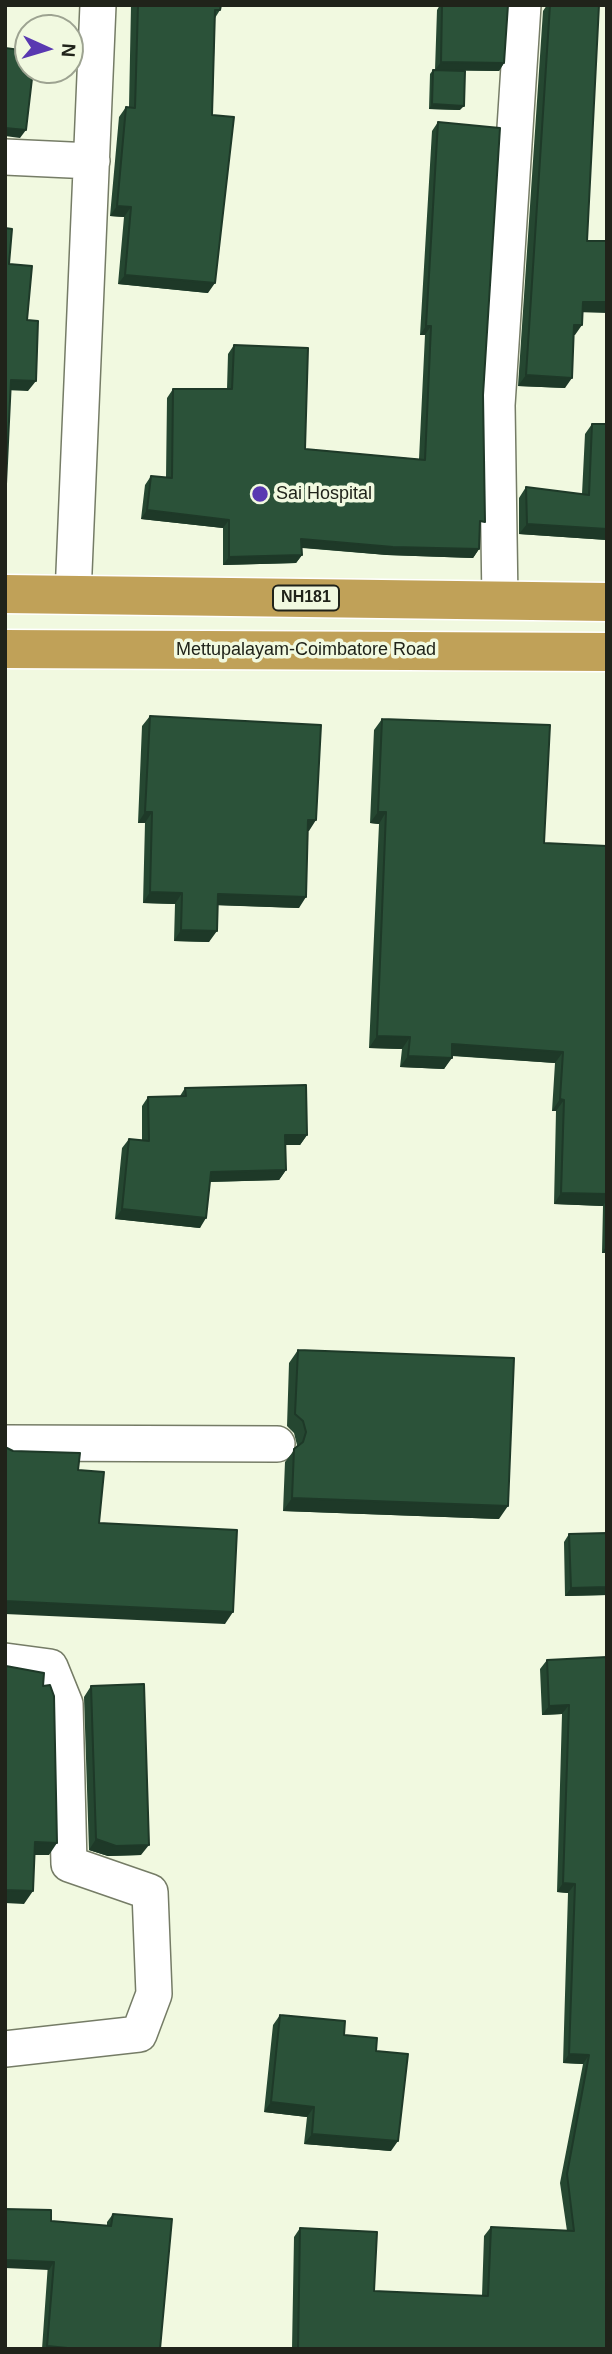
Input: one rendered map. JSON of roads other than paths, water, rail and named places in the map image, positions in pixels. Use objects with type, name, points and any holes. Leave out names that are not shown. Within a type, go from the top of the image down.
[{"type":"highway","name":"NH181","points":[[5,594],[607,602]]},
{"type":"highway","name":"Mettupalayam-Coimbatore Road","points":[[5,649],[607,652]]},
{"type":"street","points":[[73,595],[98,5]]},
{"type":"street","points":[[500,601],[497,405],[523,5]]},
{"type":"street","points":[[5,157],[92,161]]},
{"type":"street","points":[[5,1443],[277,1444]]},
{"type":"street","points":[[5,1661],[50,1667],[65,1704],[69,1864],[150,1892],[154,1994],[139,2034],[5,2049]]},
{"type":"place","name":"Sai Hospital","points":[[260,494]]}]
